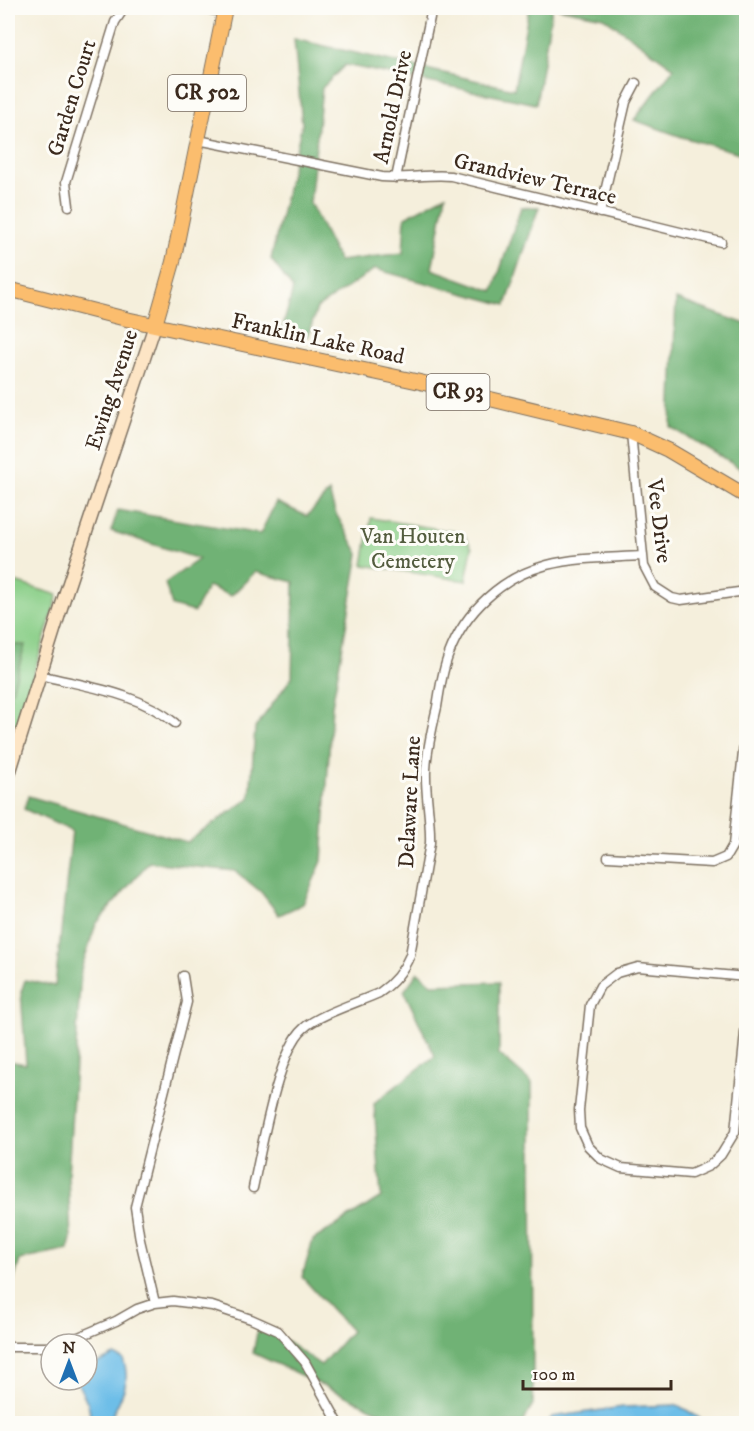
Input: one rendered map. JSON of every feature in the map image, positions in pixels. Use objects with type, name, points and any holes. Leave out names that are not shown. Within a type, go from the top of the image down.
[{"type":"main road","name":"Ewing Avenue","points":[[8,777],[155,325],[173,262],[224,10]]},
{"type":"main road","name":"Franklin Lake Road","points":[[8,289],[155,325],[420,382],[631,434],[668,450],[747,496]]},
{"type":"street","name":"Garden Court","points":[[69,206],[66,182],[72,159],[115,22],[123,10],[128,8]]},
{"type":"street","points":[[200,8],[224,10]]},
{"type":"street","name":"Arnold Drive","points":[[396,178],[432,8]]},
{"type":"street","points":[[600,213],[624,113],[636,83]]},
{"type":"street","name":"Grandview Terrace","points":[[198,140],[382,177],[396,178],[434,174],[451,176],[721,242]]},
{"type":"street","name":"Vee Drive","points":[[631,434],[642,556],[649,577],[655,586],[672,598],[691,600],[747,591]]},
{"type":"street","name":"Delaware Lane","points":[[252,1188],[281,1068],[290,1045],[298,1033],[309,1023],[389,987],[405,968],[410,955],[430,843],[426,791],[428,752],[443,674],[457,636],[472,614],[492,594],[526,572],[565,562],[642,556]]},
{"type":"street","points":[[40,675],[134,699],[163,713],[175,723]]},
{"type":"street","points":[[608,857],[712,863],[726,857],[733,845],[747,725]]},
{"type":"street","points":[[747,977],[638,967],[617,973],[600,986],[590,1005],[579,1110],[580,1128],[588,1146],[601,1159],[621,1168],[691,1174],[709,1166],[721,1155],[735,1132],[747,1023]]},
{"type":"street","points":[[155,1303],[140,1240],[135,1207],[187,1002],[183,976]]},
{"type":"street","points":[[90,1332],[137,1309],[155,1303],[173,1301],[212,1306],[251,1319],[278,1331],[305,1362],[339,1424]]},
{"type":"street","points":[[8,1347],[39,1347]]},
{"type":"green space","points":[[529,8],[552,8],[536,104],[345,65],[322,88],[310,203],[339,261],[403,253],[405,217],[446,195],[432,269],[493,291],[521,207],[539,207],[506,305],[375,269],[317,308],[308,336],[282,330],[293,289],[271,259],[302,124],[294,39],[514,89]]},
{"type":"green space","points":[[557,8],[746,8],[746,155],[682,137],[634,120],[674,68],[603,17]]},
{"type":"green space","points":[[676,299],[746,324],[746,472],[671,427]]},
{"type":"green space","points":[[329,492],[335,512],[359,554],[332,706],[322,861],[303,904],[279,915],[261,892],[235,871],[149,862],[96,924],[81,969],[68,1175],[71,1239],[68,1250],[20,1260],[8,1300],[8,1061],[26,1064],[21,992],[25,980],[55,986],[72,831],[24,809],[28,796],[187,842],[250,798],[255,728],[292,677],[294,582],[255,572],[231,596],[208,586],[194,612],[172,606],[165,583],[199,559],[111,531],[118,510],[260,534],[276,502],[307,516]]},
{"type":"green space","name":"Van Houten Cemetery","points":[[371,518],[463,533],[472,548],[466,581],[363,565]]},
{"type":"green space","points":[[8,580],[58,595],[8,757]]},
{"type":"green space","points":[[8,645],[25,645],[8,705]]},
{"type":"green space","points":[[418,972],[432,984],[499,982],[499,1054],[532,1083],[533,1404],[523,1423],[404,1423],[253,1353],[259,1323],[321,1365],[351,1331],[302,1277],[313,1240],[381,1197],[374,1103],[435,1056],[404,991]]},
{"type":"water","points":[[114,1355],[123,1359],[126,1368],[123,1392],[109,1423],[92,1423],[88,1404],[82,1392],[99,1392],[99,1362]]},
{"type":"water","points":[[674,1405],[707,1423],[547,1423],[552,1417],[623,1407]]}]
